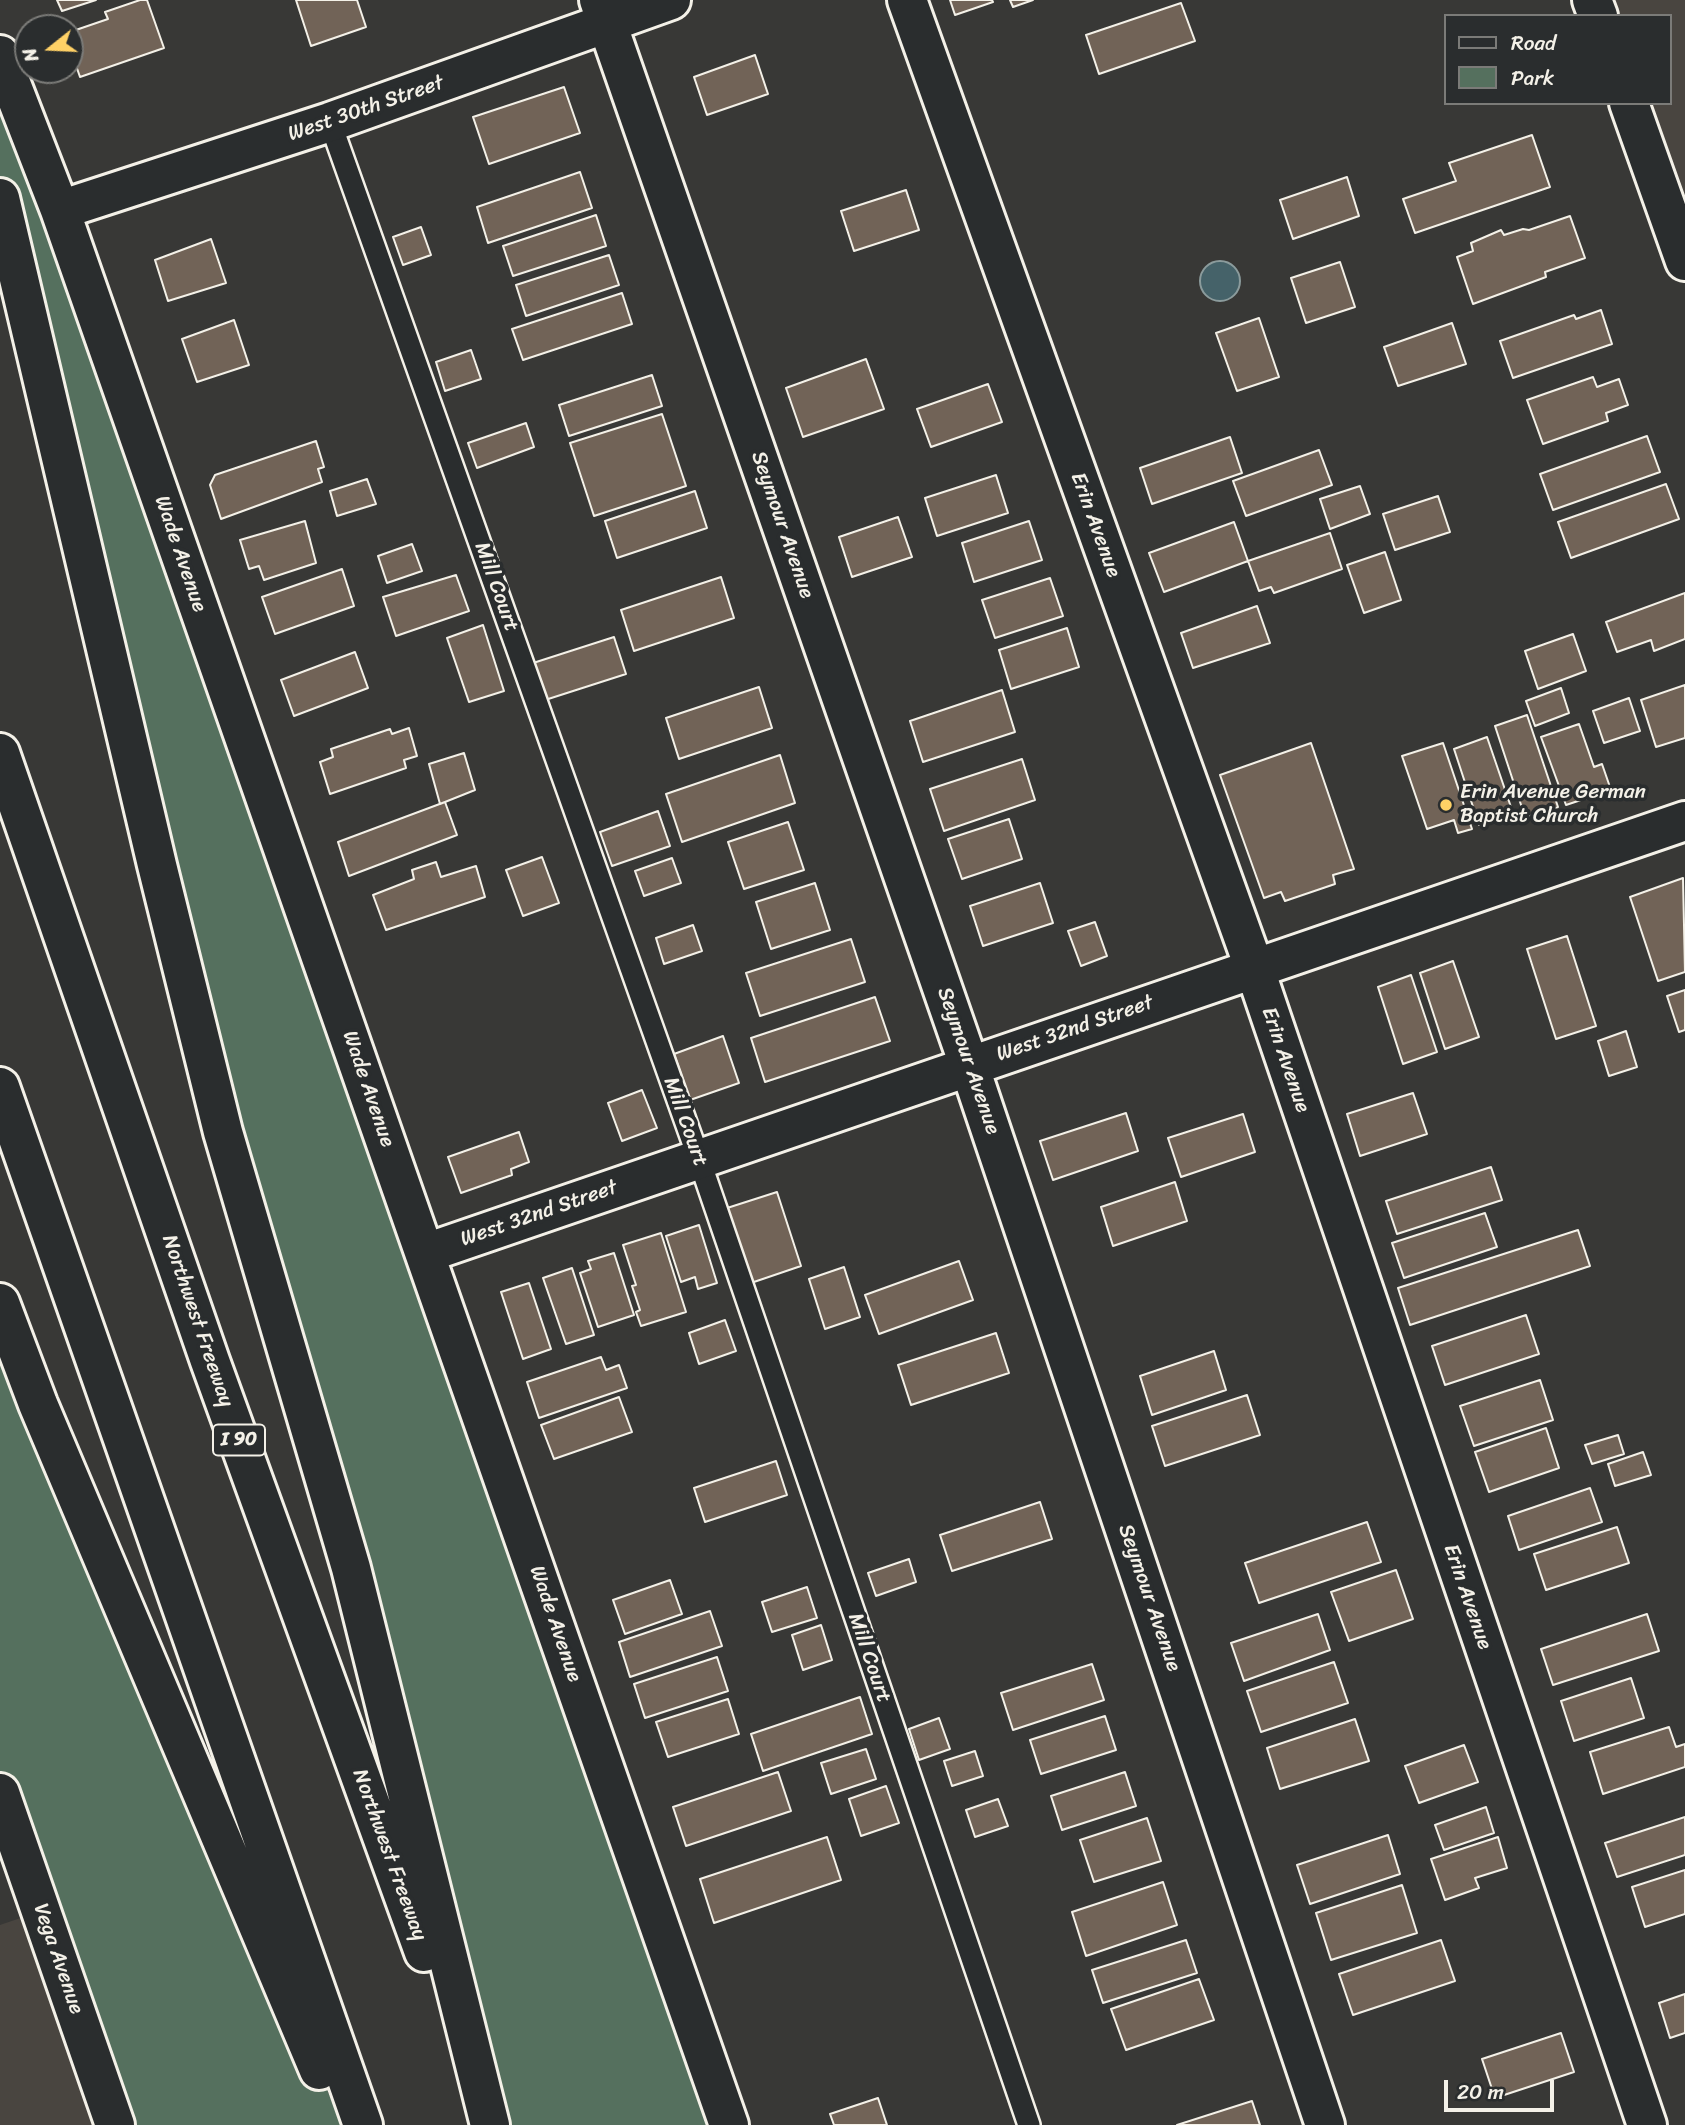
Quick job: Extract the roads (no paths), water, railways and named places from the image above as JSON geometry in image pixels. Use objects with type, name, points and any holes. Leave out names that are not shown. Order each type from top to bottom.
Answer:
[{"type":"main road","name":"West 30th Street","points":[[60,210],[330,122],[603,12],[671,0]]},
{"type":"main road","name":"Erin Avenue","points":[[907,0],[1254,967],[1647,2125]]},
{"type":"main road","name":"Seymour Avenue","points":[[603,12],[969,1065],[1325,2125]]},
{"type":"main road","name":"Wade Avenue","points":[[0,55],[60,210],[729,2125]]},
{"type":"main road","points":[[1630,105],[1685,261]]},
{"type":"main road","points":[[0,198],[153,852],[223,1132],[351,1568],[488,2125]]},
{"type":"main road","name":"Northwest Freeway","points":[[0,753],[210,1361],[488,2125]]},
{"type":"main road","name":"West 32nd Street","points":[[426,1253],[1685,821]]},
{"type":"main road","points":[[0,1087],[363,2125]]},
{"type":"main road","points":[[0,1303],[38,1404],[342,2125]]},
{"type":"main road","name":"Vega Avenue","points":[[0,1793],[115,2125]]},
{"type":"lane","name":"Mill Court","points":[[330,122],[699,1159],[1029,2125]]},
{"type":"water","points":[[1220,261],[1228,262],[1234,267],[1239,273],[1239,289],[1234,295],[1228,300],[1220,301],[1212,300],[1206,295],[1201,289],[1200,281],[1201,273],[1206,267],[1212,262]]},
{"type":"place","name":"Erin Avenue German Baptist Church","points":[[1446,805]]}]
